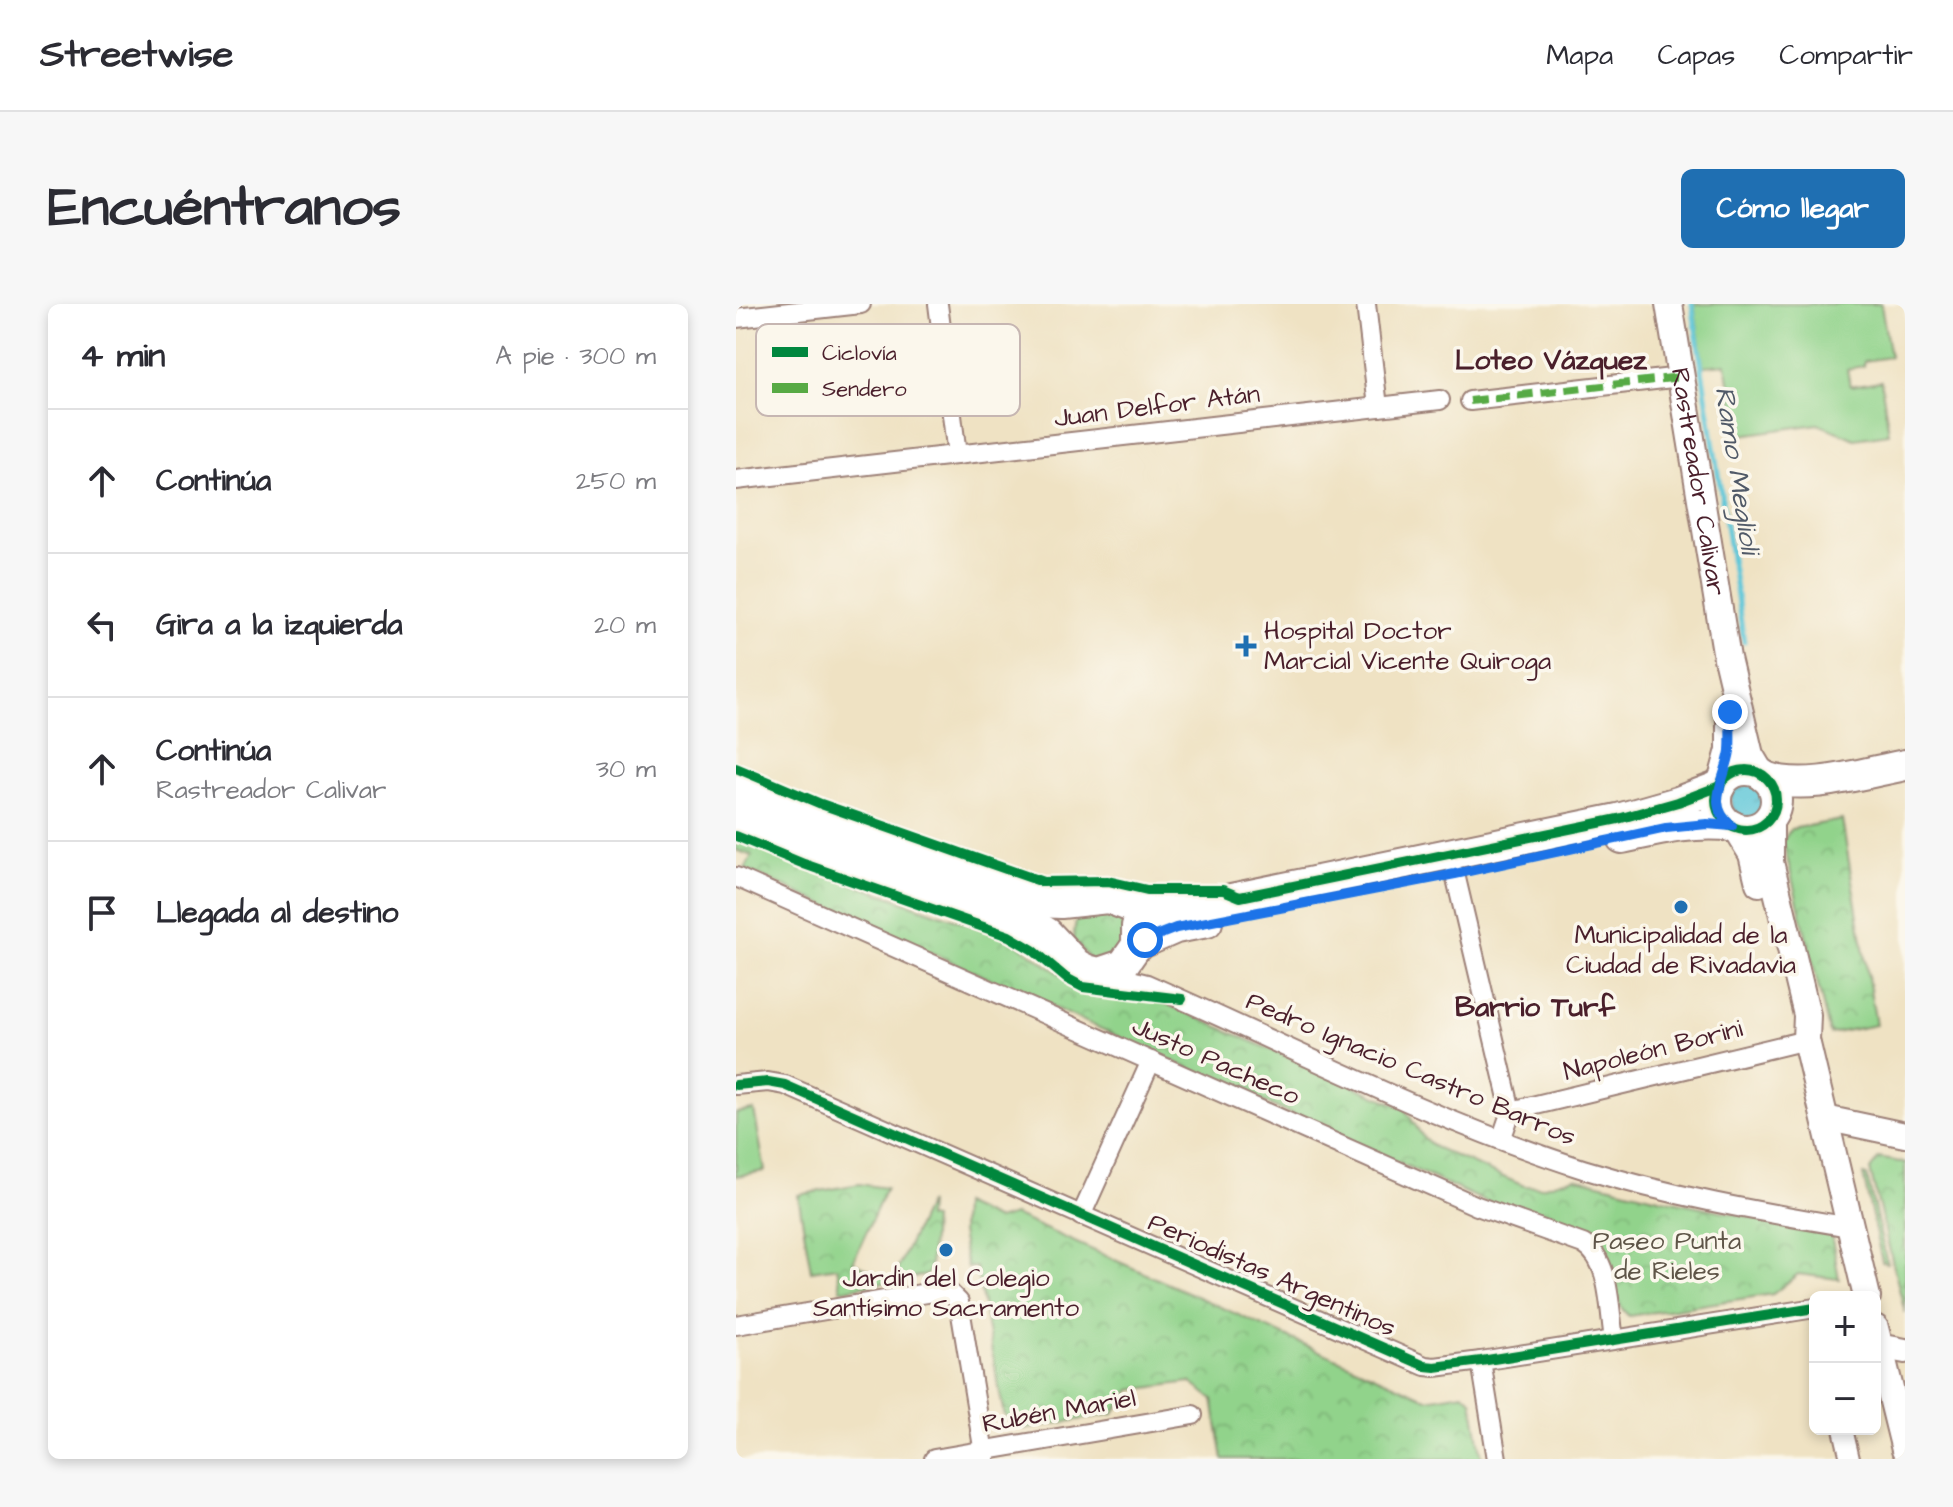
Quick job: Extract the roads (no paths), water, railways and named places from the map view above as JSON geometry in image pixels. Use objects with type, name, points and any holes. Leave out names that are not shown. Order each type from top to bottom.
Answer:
[{"type":"main road","name":"Rastreador Calivar","points":[[1669,304],[1727,658],[1750,755],[1763,776]]},
{"type":"main road","name":"Rastreador Calivar","points":[[1720,785],[1730,736],[1727,658]]},
{"type":"main road","points":[[736,789],[810,820],[1033,900],[1061,903],[1108,898],[1151,911],[1207,904],[1618,819],[1678,802],[1720,785],[1737,772],[1746,771],[1776,781],[1809,782],[1905,765]]},
{"type":"main road","points":[[1763,776],[1775,794],[1776,804],[1771,819],[1770,862],[1807,1015],[1806,1040],[1866,1291]]},
{"type":"main road","points":[[1137,945],[1176,928],[1455,874],[1666,828],[1707,824],[1750,830],[1795,804],[1905,784]]},
{"type":"main road","points":[[1720,785],[1716,803],[1718,812],[1734,827],[1752,854],[1792,1018],[1806,1040]]},
{"type":"main road","points":[[736,815],[834,854],[1018,916],[1047,933],[1077,965],[1099,973],[1123,965],[1137,945],[1135,921],[1120,902]]},
{"type":"main road","points":[[1069,956],[1063,945],[1065,919],[1084,900]]},
{"type":"main road","points":[[1886,1342],[1905,1450]]},
{"type":"street","points":[[736,318],[861,304]]},
{"type":"street","points":[[938,304],[941,324]]},
{"type":"street","points":[[1366,304],[1378,407]]},
{"type":"street","points":[[1470,401],[1681,377]]},
{"type":"street","name":"Juan Delfor Atán","points":[[736,480],[1440,400]]},
{"type":"street","points":[[952,416],[957,455]]},
{"type":"street","points":[[1455,874],[1511,1111],[1501,1140]]},
{"type":"street","name":"Justo Pacheco","points":[[736,877],[1477,1206],[1590,1248],[1603,1266],[1614,1339]]},
{"type":"street","name":"Pedro Ignacio Castro Barros","points":[[1099,973],[1147,984],[1501,1140],[1583,1168],[1696,1200],[1850,1227]]},
{"type":"street","name":"Napoleón Borini","points":[[1511,1111],[1806,1040]]},
{"type":"street","points":[[1081,1216],[1151,1061]]},
{"type":"street","name":"Periodistas Argentinos","points":[[736,1085],[768,1082],[785,1085],[1425,1366],[1481,1361],[1809,1310]]},
{"type":"street","points":[[1825,1118],[1905,1135]]},
{"type":"street","points":[[736,1325],[933,1292],[949,1292],[959,1302],[985,1455]]},
{"type":"street","points":[[1481,1361],[1497,1459]]},
{"type":"street","name":"Rubén Mariel","points":[[934,1459],[985,1455],[1193,1415]]},
{"type":"street","points":[[1844,1435],[1850,1459]]},
{"type":"water","points":[[1749,782],[1761,788],[1767,800],[1761,812],[1749,818],[1737,812],[1731,800],[1737,788]]},
{"type":"waterway","name":"Ramo Meglioli","points":[[1692,304],[1744,642]]},
{"type":"place","name":"Hospital Doctor Marcial Vicente Quiroga","points":[[1246,646]]},
{"type":"place","name":"Municipalidad de la Ciudad de Rivadavia","points":[[1681,907]]},
{"type":"place","name":"Jardin del Colegio Santísimo Sacramento","points":[[946,1250]]},
{"type":"district","name":"Loteo Vázquez","points":[[1551,360]]},
{"type":"district","name":"Barrio Turf","points":[[1535,1007]]},
{"type":"park label","name":"Paseo Punta de Rieles","points":[[1667,1256]]}]
